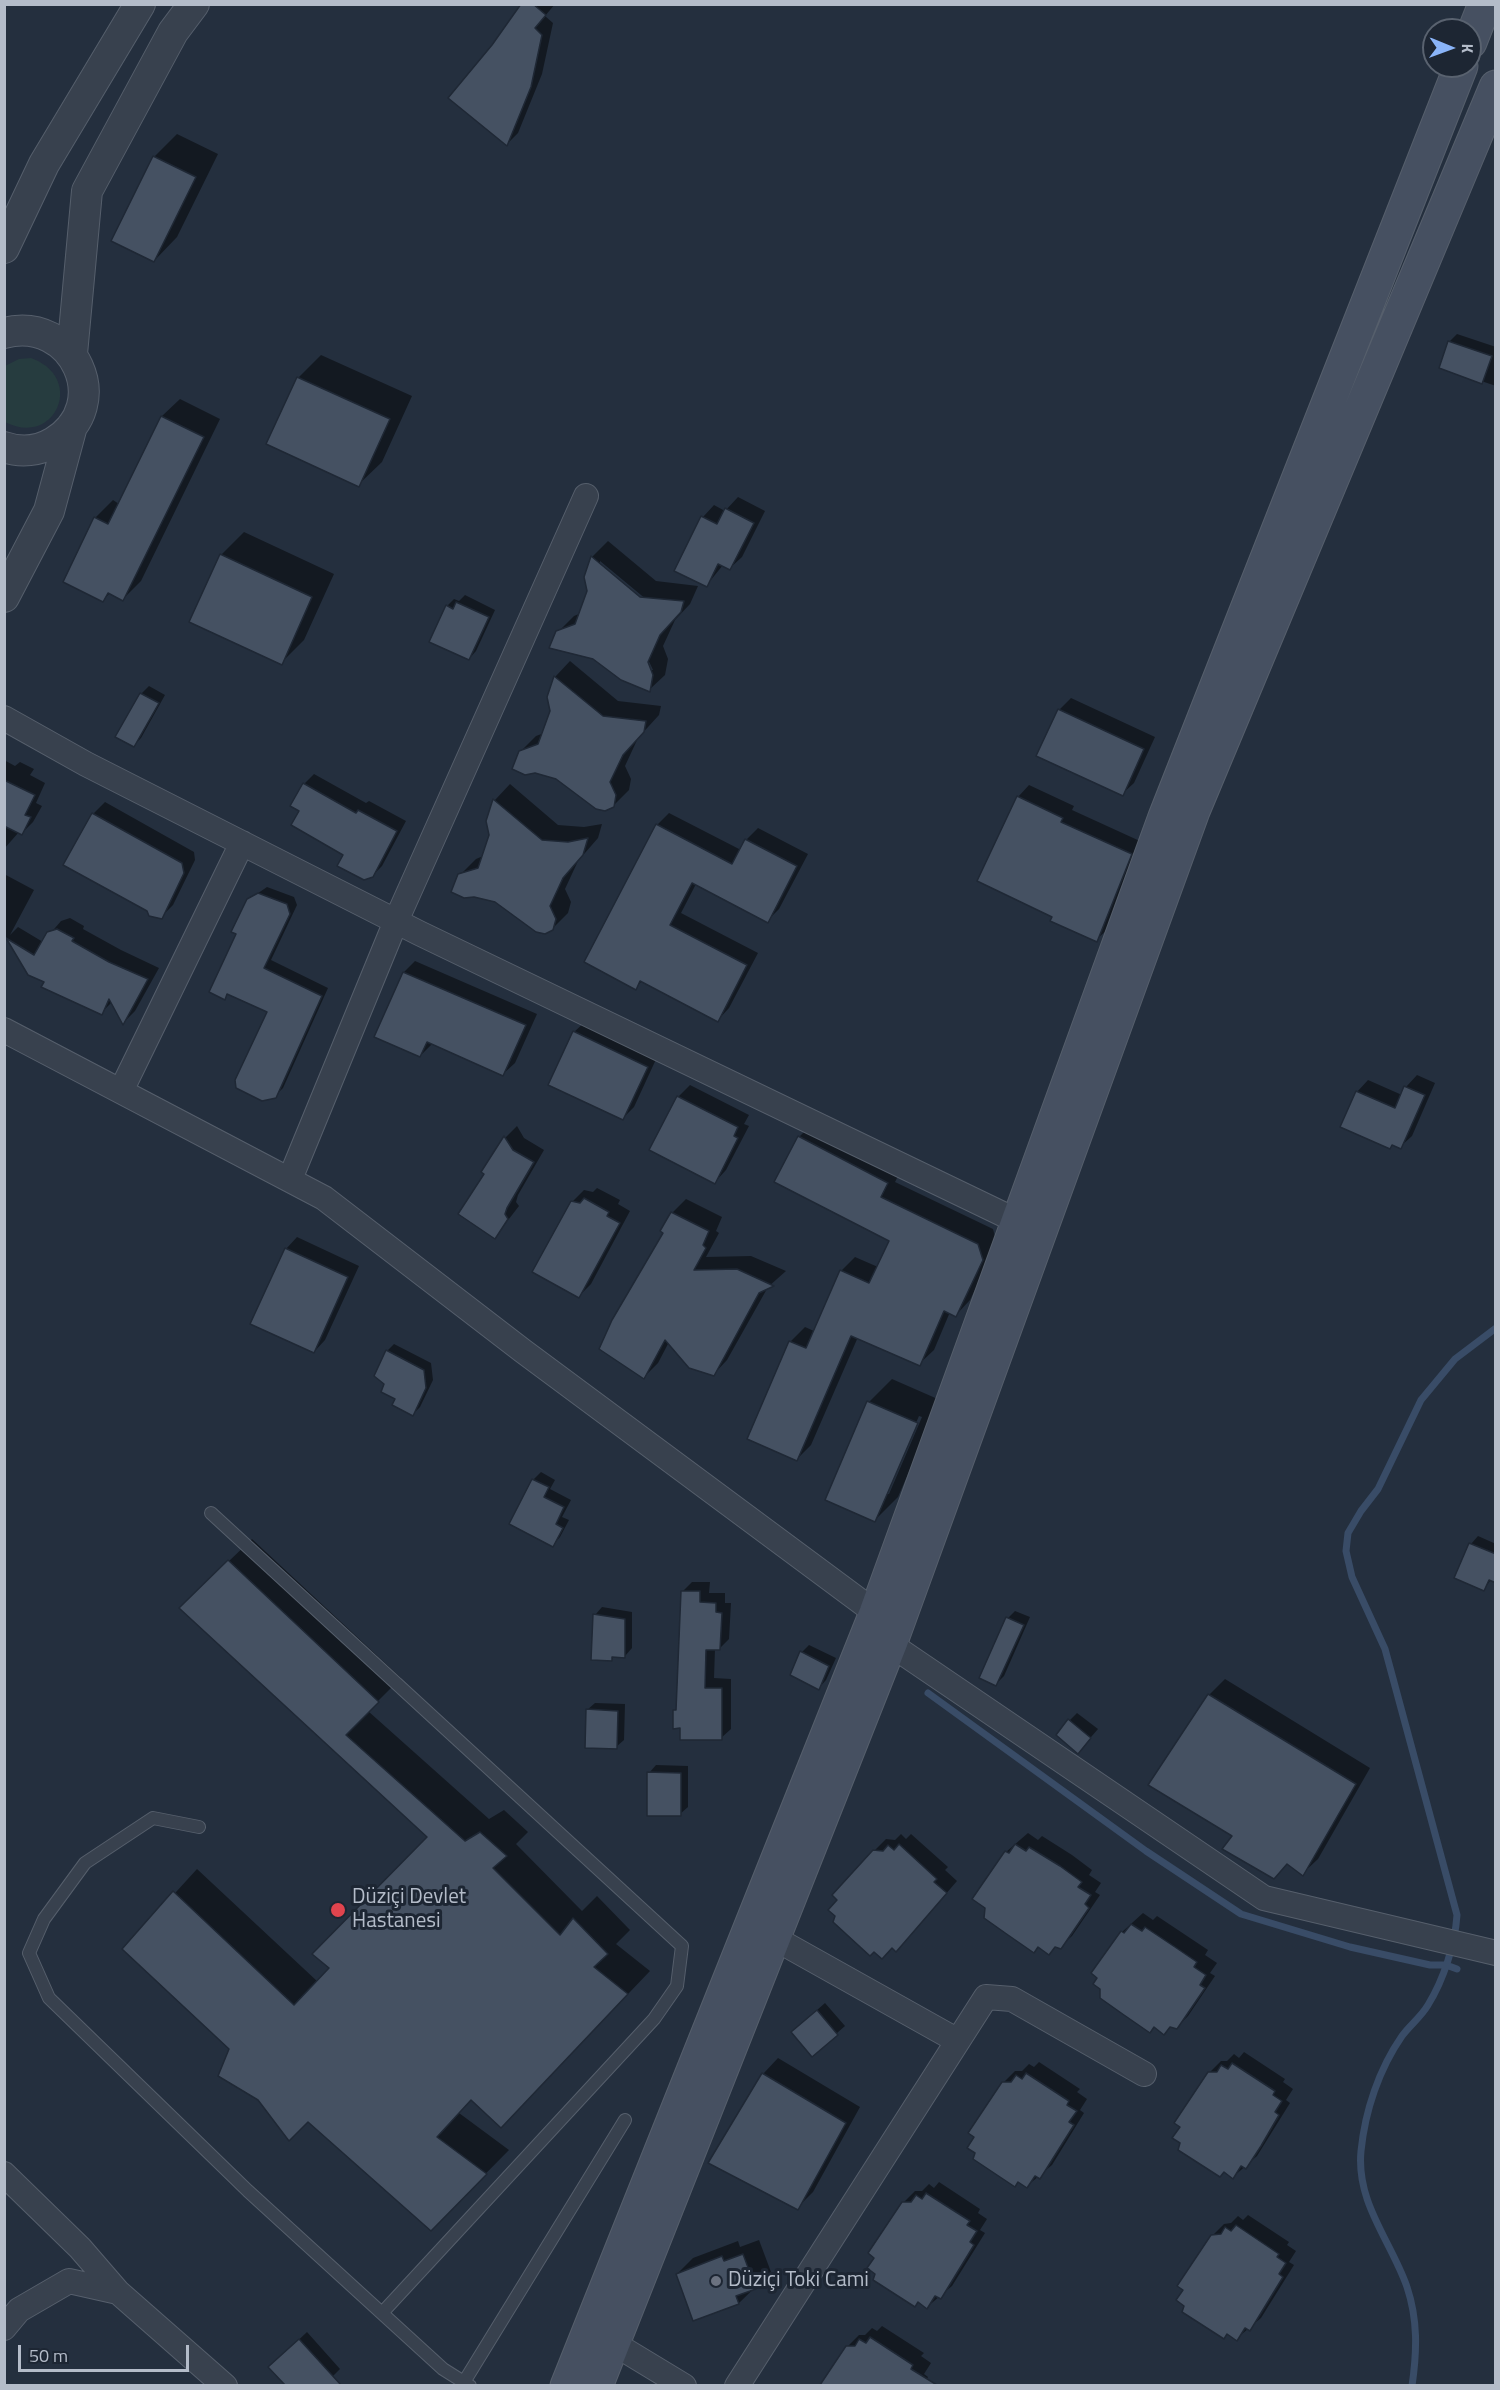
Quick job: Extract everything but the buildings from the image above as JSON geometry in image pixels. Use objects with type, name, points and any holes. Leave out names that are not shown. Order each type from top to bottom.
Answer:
[{"type":"main road","points":[[1479,18],[1485,4]]},
{"type":"main road","points":[[567,2385],[876,1613],[1165,817],[1456,78]]},
{"type":"main road","points":[[596,2385],[890,1644],[1193,811],[1496,87]]},
{"type":"street","points":[[4,248],[44,164],[140,4]]},
{"type":"street","points":[[4,447],[30,450],[47,446],[62,437],[80,412],[83,381],[72,354],[87,191],[173,32],[194,4]]},
{"type":"street","points":[[4,333],[33,330],[49,336],[72,354]]},
{"type":"street","points":[[4,597],[49,511],[72,426]]},
{"type":"street","points":[[290,1179],[396,921],[586,496]]},
{"type":"street","points":[[4,718],[86,764],[396,921],[1017,1221]]},
{"type":"street","points":[[121,1091],[242,843]]},
{"type":"street","points":[[4,1030],[324,1198],[523,1351],[876,1613],[890,1644],[1264,1898],[1496,1953]]},
{"type":"street","points":[[774,1938],[958,2041]]},
{"type":"street","points":[[737,2385],[986,1997],[1012,1999],[1144,2074]]},
{"type":"street","points":[[4,2175],[80,2248],[118,2292],[225,2385]]},
{"type":"street","points":[[4,2328],[19,2310],[69,2281],[118,2292]]},
{"type":"street","points":[[613,2343],[684,2385]]},
{"type":"lane","points":[[211,1513],[682,1946],[677,1986],[654,2019],[382,2313]]},
{"type":"lane","points":[[199,1827],[153,1818],[86,1863],[44,1919],[29,1953],[50,1998],[248,2191],[443,2369],[467,2384],[625,2120]]},
{"type":"green space","points":[[31,358],[48,368],[57,380],[60,394],[57,407],[50,418],[38,426],[23,428],[5,422],[5,366],[19,359]]},
{"type":"waterway","points":[[1412,2386],[1416,2336],[1411,2299],[1369,2205],[1361,2170],[1361,2151],[1366,2121],[1380,2076],[1405,2032],[1434,1995],[1451,1949],[1457,1915],[1385,1649],[1352,1577],[1346,1551],[1348,1533],[1378,1489],[1421,1400],[1455,1359],[1496,1328]]},
{"type":"waterway","points":[[928,1693],[1146,1851],[1241,1914],[1350,1947],[1457,1969]]},
{"type":"place","name":"Düziçi Devlet Hastanesi","points":[[338,1910]]},
{"type":"place","name":"Düziçi Toki Cami","points":[[716,2281]]}]
